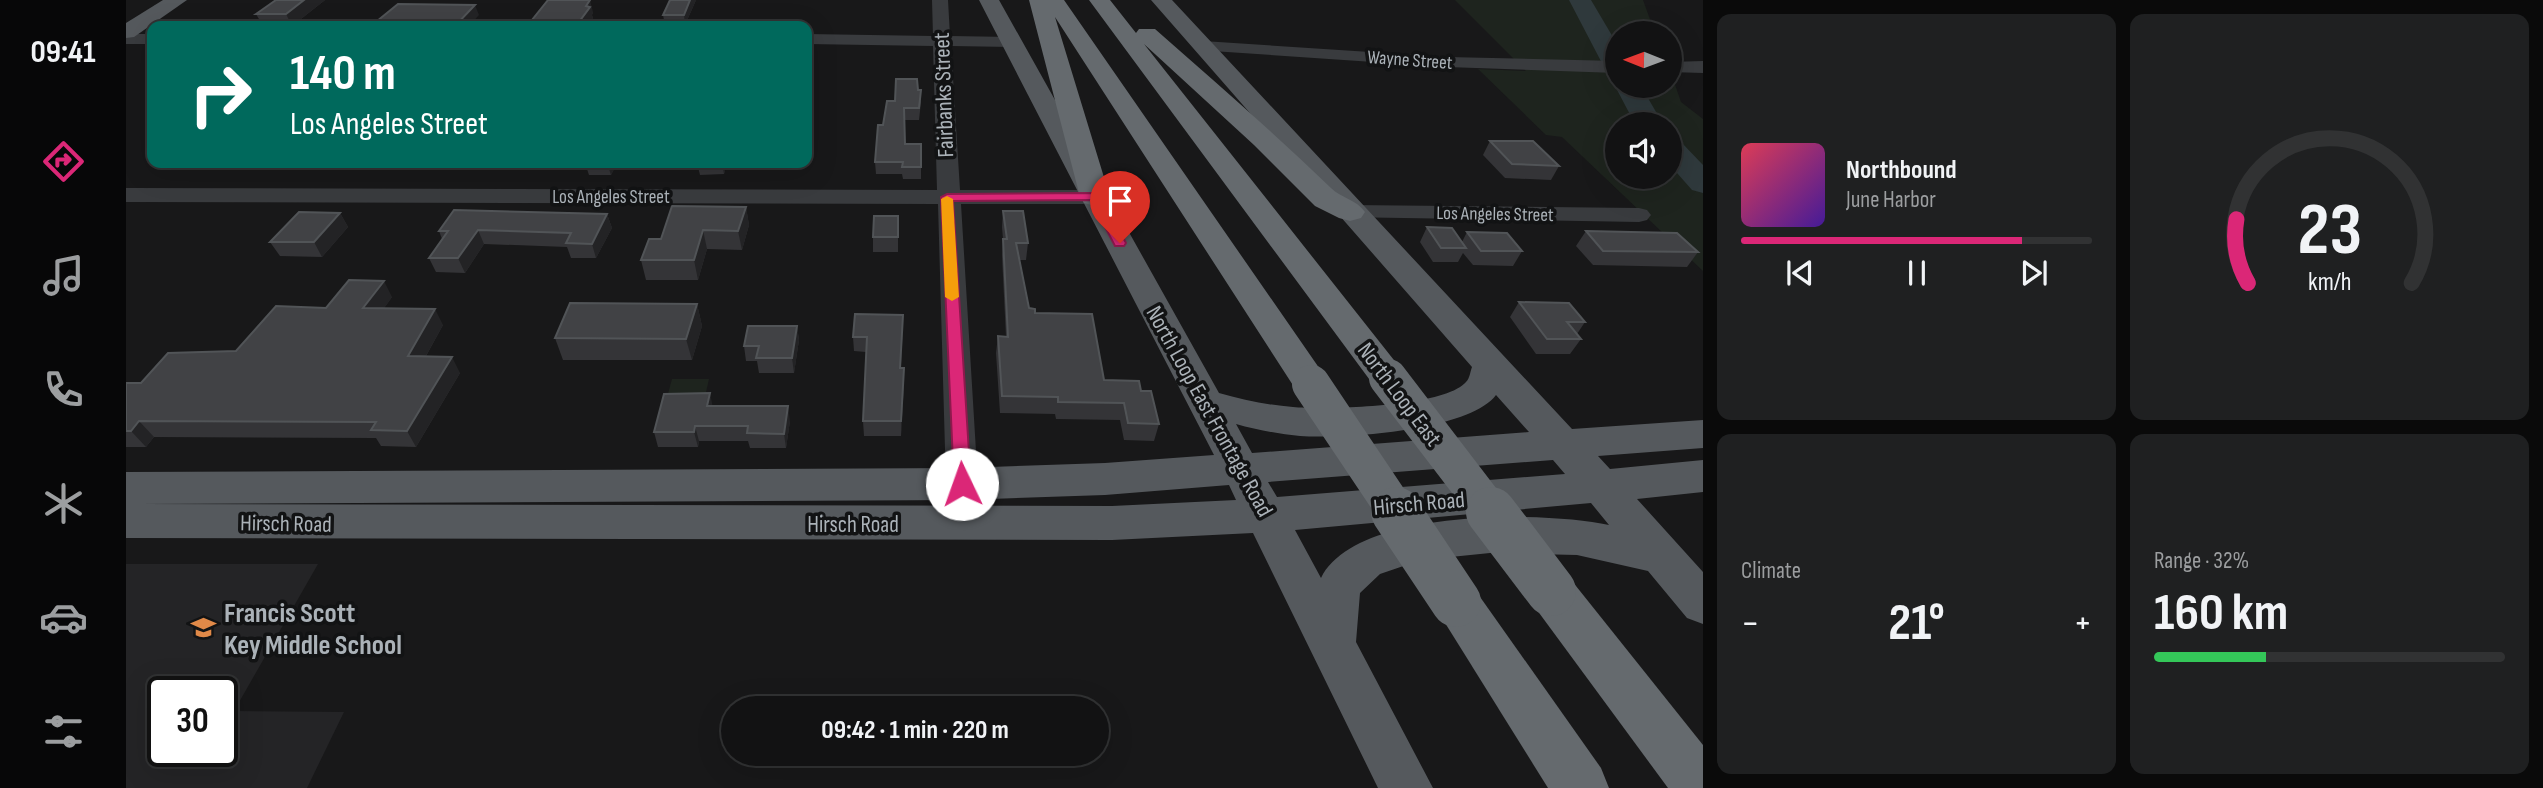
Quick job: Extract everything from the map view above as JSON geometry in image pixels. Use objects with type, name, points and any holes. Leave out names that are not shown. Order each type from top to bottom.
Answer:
[{"type":"highway","points":[[1039,0],[1095,197]]},
{"type":"highway","points":[[1054,0],[1581,788]]},
{"type":"highway","name":"North Loop East","points":[[1099,0],[1702,788]]},
{"type":"highway","points":[[1112,0],[1326,200],[1350,212]]},
{"type":"main road","points":[[126,32],[177,0]]},
{"type":"main road","name":"North Loop East Frontage Road","points":[[989,0],[1203,401],[1268,516],[1406,788]]},
{"type":"main road","points":[[1161,0],[1703,604]]},
{"type":"main road","points":[[1203,401],[1236,412],[1305,422],[1410,415],[1457,407],[1482,390],[1498,373]]},
{"type":"main road","points":[[1498,373],[1559,410],[1596,422],[1703,434]]},
{"type":"main road","name":"Hirsch Road","points":[[126,488],[962,484],[1105,479],[1703,434]]},
{"type":"main road","name":"Hirsch Road","points":[[126,522],[1112,523],[1268,516],[1601,488],[1703,476]]},
{"type":"main road","points":[[702,523],[774,509],[916,508],[928,506],[962,484]]},
{"type":"main road","points":[[323,524],[344,488]]},
{"type":"main road","points":[[1333,645],[1334,598],[1347,574],[1389,551],[1436,539],[1499,535],[1578,537],[1660,556]]},
{"type":"street","name":"Fairbanks Street","points":[[940,0],[962,484]]},
{"type":"street","points":[[126,39],[147,39]]},
{"type":"street","points":[[812,39],[1012,42]]},
{"type":"street","name":"Wayne Street","points":[[1203,46],[1460,62],[1605,67]]},
{"type":"street","points":[[1682,67],[1703,67]]},
{"type":"street","name":"Los Angeles Street","points":[[126,195],[1095,197]]},
{"type":"street","name":"Los Angeles Street","points":[[1350,212],[1639,215]]},
{"type":"shaded area","points":[[1455,0],[1643,0],[1651,21],[1605,21],[1605,98],[1680,98],[1703,119],[1703,271],[1617,189],[1682,189],[1682,112],[1605,112],[1605,178],[1562,137],[1546,135],[1478,69],[1526,71]]},
{"type":"shaded area","points":[[672,379],[709,379],[704,401],[666,401]]},
{"type":"shaded area","name":"Francis Scott Key Middle School","points":[[126,564],[318,564],[238,704],[238,676],[147,676],[147,767],[238,767],[238,711],[344,712],[307,788],[126,788]]},
{"type":"building","points":[[276,0],[304,0],[286,14],[256,14]]},
{"type":"building","points":[[548,0],[590,0],[586,6],[590,7],[580,21],[532,20]]},
{"type":"building","points":[[670,0],[690,0],[684,15],[663,15]]},
{"type":"building","points":[[398,4],[475,5],[460,21],[377,21]]},
{"type":"building","points":[[896,79],[917,79],[918,90],[921,90],[919,108],[904,108],[905,144],[921,144],[921,167],[902,167],[903,162],[875,162],[878,125],[883,125],[887,101],[895,101]]},
{"type":"building","points":[[1490,141],[1533,141],[1559,166],[1512,164]]},
{"type":"building","points":[[672,206],[746,207],[738,231],[703,230],[694,260],[641,260],[649,239],[661,239]]},
{"type":"building","points":[[454,210],[607,214],[592,244],[566,243],[571,233],[478,230],[458,258],[429,258],[448,231],[439,231]]},
{"type":"building","points":[[1003,211],[1023,211],[1028,243],[1016,243],[1029,308],[1035,309],[1035,313],[1092,314],[1104,380],[1139,381],[1141,391],[1151,391],[1159,424],[1128,423],[1124,403],[1058,402],[1058,397],[1002,396],[998,336],[1008,337],[1003,239],[1007,239]]},
{"type":"building","points":[[299,212],[340,213],[314,242],[270,242]]},
{"type":"building","points":[[874,216],[898,216],[898,237],[873,237]]},
{"type":"building","points":[[1427,227],[1452,228],[1466,248],[1441,248]]},
{"type":"building","points":[[1586,231],[1677,233],[1698,252],[1603,251]]},
{"type":"building","points":[[1467,232],[1507,233],[1522,251],[1481,251]]},
{"type":"building","points":[[349,280],[384,281],[363,308],[435,309],[408,356],[452,357],[407,431],[371,430],[376,422],[139,421],[131,431],[126,431],[126,383],[141,383],[168,353],[236,351],[276,306],[326,308]]},
{"type":"building","points":[[1519,302],[1569,303],[1585,322],[1567,322],[1581,339],[1547,339]]},
{"type":"building","points":[[570,303],[697,304],[686,339],[555,338]]},
{"type":"building","points":[[855,314],[903,315],[901,421],[863,421],[867,337],[853,337]]},
{"type":"building","points":[[748,326],[797,326],[792,358],[756,358],[759,346],[744,346]]},
{"type":"building","points":[[710,393],[707,406],[788,406],[784,434],[747,433],[748,426],[695,426],[694,432],[654,432],[664,394]]},
{"type":"waterway","points":[[1580,0],[1605,45]]},
{"type":"waterway","points":[[1635,98],[1642,112]]},
{"type":"waterway","points":[[1682,161],[1703,183]]},
{"type":"slow traffic","points":[[947,199],[952,297]]},
{"type":"place","name":"Francis Scott Key Middle School","points":[[204,628]]},
{"type":"route","points":[[962,484],[947,197],[1095,197],[1120,243]]}]
